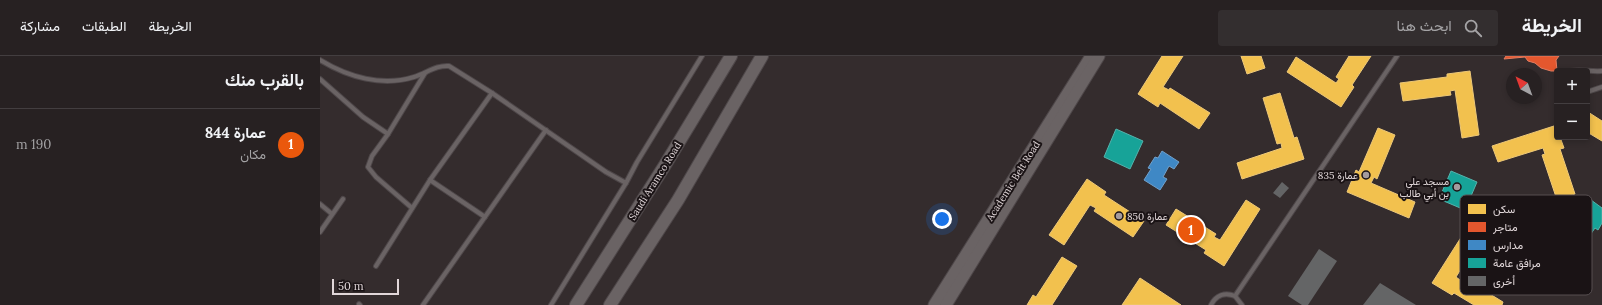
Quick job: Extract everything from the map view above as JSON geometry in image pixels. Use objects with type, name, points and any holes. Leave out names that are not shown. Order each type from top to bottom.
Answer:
[{"type":"main road","name":"Saudi Aramco Road","points":[[576,305],[732,56]]},
{"type":"main road","points":[[610,305],[678,200],[762,56]]},
{"type":"street","name":"Academic Belt Road","points":[[934,305],[1091,56]]},
{"type":"street","name":"Academic Belt Road","points":[[946,305],[1099,56]]},
{"type":"lane","points":[[551,305],[702,56]]},
{"type":"lane","points":[[1235,296],[1397,56]]},
{"type":"lane","points":[[320,60],[346,73],[377,81],[394,82],[425,73],[442,66],[449,66],[492,93],[606,172],[626,183]]},
{"type":"lane","points":[[1590,72],[1602,71]]},
{"type":"lane","points":[[412,208],[376,178],[368,167],[372,156],[388,134],[425,73]]},
{"type":"lane","points":[[320,79],[363,117],[388,134]]},
{"type":"lane","points":[[1590,91],[1602,87]]},
{"type":"lane","points":[[376,266],[430,180],[492,93]]},
{"type":"lane","points":[[423,305],[546,130]]},
{"type":"lane","points":[[430,180],[485,216]]},
{"type":"lane","points":[[320,232],[343,199]]},
{"type":"lane","points":[[320,204],[332,214]]},
{"type":"lane","points":[[1211,305],[1215,298],[1220,295],[1230,294],[1235,296],[1242,305]]},
{"type":"building: سكن","points":[[1162,56],[1183,56],[1163,87],[1169,90],[1170,88],[1210,113],[1199,129],[1160,103],[1158,107],[1138,94]]},
{"type":"building: سكن","points":[[1241,56],[1261,56],[1265,68],[1247,74]]},
{"type":"building: سكن","points":[[1349,56],[1371,56],[1352,85],[1354,87],[1341,107],[1287,72],[1296,57],[1336,83],[1339,79],[1336,77]]},
{"type":"building: سكن","points":[[1470,71],[1479,135],[1462,138],[1455,90],[1450,91],[1451,95],[1403,101],[1400,83],[1447,77],[1447,74]]},
{"type":"building: سكن","points":[[1280,93],[1294,138],[1297,137],[1304,159],[1242,179],[1237,163],[1282,148],[1281,143],[1277,144],[1263,98]]},
{"type":"building: سكن","points":[[1590,113],[1602,121],[1602,141],[1590,134]]},
{"type":"building: سكن","points":[[1554,126],[1554,140],[1561,140],[1564,148],[1560,149],[1575,194],[1555,195],[1542,155],[1545,154],[1543,148],[1498,162],[1492,146]]},
{"type":"building: سكن","name":"عمارة 835","points":[[1378,128],[1395,135],[1377,179],[1374,177],[1371,183],[1415,202],[1409,218],[1347,192],[1356,170],[1359,172]]},
{"type":"building: سكن","name":"عمارة 850","points":[[1087,179],[1106,192],[1104,195],[1144,221],[1133,237],[1094,211],[1096,208],[1090,205],[1064,245],[1049,235]]},
{"type":"building: سكن","points":[[1246,200],[1260,209],[1224,266],[1204,253],[1206,250],[1166,225],[1176,209],[1216,234],[1214,237],[1220,240]]},
{"type":"building: سكن","points":[[1460,239],[1460,271],[1456,277],[1460,280],[1460,295],[1492,295],[1503,302],[1502,305],[1474,305],[1454,293],[1452,295],[1432,283]]},
{"type":"building: سكن","points":[[1062,257],[1077,266],[1052,305],[1027,305],[1033,295],[1036,297]]},
{"type":"building: سكن","points":[[1140,278],[1181,305],[1122,305]]},
{"type":"building: متاجر","points":[[1506,56],[1559,56],[1556,60],[1557,68],[1554,68],[1554,71],[1541,68],[1535,63],[1528,61],[1525,57],[1504,59]]},
{"type":"building: مدارس","points":[[1162,151],[1179,162],[1174,169],[1169,166],[1163,177],[1167,179],[1160,190],[1144,180],[1151,169],[1148,168],[1155,157],[1158,158]]},
{"type":"building: مرافق عامة","points":[[1116,129],[1143,141],[1130,169],[1104,157]]},
{"type":"building: مرافق عامة","points":[[1451,171],[1477,182],[1471,195],[1460,195],[1460,208],[1439,199]]},
{"type":"building: مرافق عامة","points":[[1592,201],[1602,208],[1602,223],[1598,230],[1595,228],[1592,232]]},
{"type":"building: أخرى","points":[[1282,182],[1289,188],[1280,198],[1273,193]]},
{"type":"building: أخرى","points":[[1319,249],[1337,261],[1308,305],[1302,305],[1288,296]]},
{"type":"building: أخرى","points":[[1380,283],[1416,305],[1363,305]]},
{"type":"place","name":"عمارة 835","points":[[1366,175]]},
{"type":"place","name":"مسجد علي بن أبي طالب","points":[[1457,187]]},
{"type":"place","name":"عمارة 850","points":[[1119,216]]},
{"type":"place","name":"عمارة 844","points":[[1191,230]]}]
